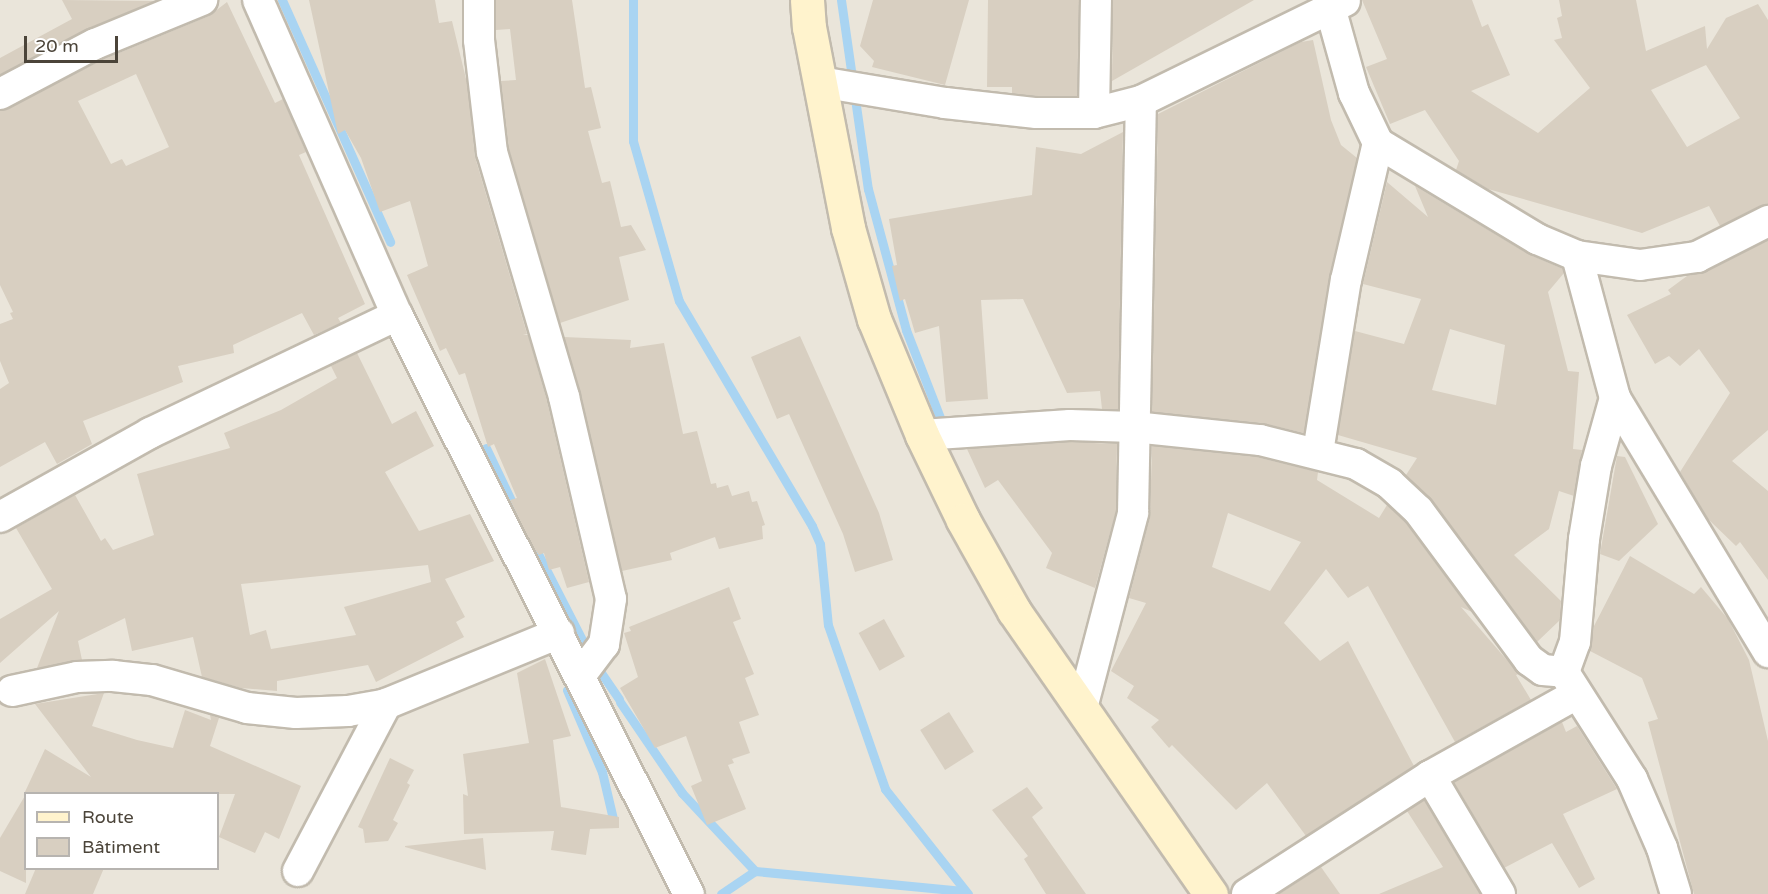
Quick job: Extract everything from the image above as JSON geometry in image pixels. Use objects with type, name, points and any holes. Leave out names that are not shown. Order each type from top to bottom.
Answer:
[{"type":"main road","points":[[807,0],[820,82],[851,239],[874,319],[922,435],[963,520],[1014,611],[1211,894]]},
{"type":"street","points":[[0,94],[95,44],[202,0]]},
{"type":"street","points":[[258,0],[397,315],[581,675],[689,894]]},
{"type":"street","points":[[479,0],[478,40],[492,153],[561,388],[612,599],[604,644],[581,675]]},
{"type":"street","points":[[1094,113],[1096,0]]},
{"type":"street","points":[[820,82],[945,103],[1036,113],[1094,113],[1141,101],[1335,3],[1354,93],[1378,142],[1537,239],[1577,256],[1640,265],[1697,257],[1768,221]]},
{"type":"street","points":[[1082,708],[1133,513],[1141,101]]},
{"type":"street","points":[[1318,452],[1344,291],[1378,142]]},
{"type":"street","points":[[1577,256],[1615,398],[1768,652]]},
{"type":"street","points":[[0,517],[150,433],[397,315]]},
{"type":"street","points":[[1571,683],[1584,539],[1596,466],[1615,398]]},
{"type":"street","points":[[922,435],[1070,425],[1134,427],[1260,440],[1318,452],[1356,464],[1390,484],[1418,510],[1529,660],[1543,670],[1571,683],[1632,779],[1662,848],[1676,894]]},
{"type":"street","points":[[12,691],[77,677],[113,675],[152,680],[247,708],[296,713],[386,704],[559,633]]},
{"type":"street","points":[[1247,894],[1571,683]]},
{"type":"street","points":[[298,871],[386,704]]},
{"type":"street","points":[[1430,776],[1500,894]]},
{"type":"shaded area","points":[[0,0],[1768,0],[1768,894],[0,894]]},
{"type":"building","points":[[62,0],[155,1],[87,29],[0,75],[0,58],[72,19]]},
{"type":"building","points":[[309,0],[435,0],[439,23],[452,21],[467,83],[475,157],[527,334],[523,335],[528,335],[547,401],[589,582],[567,588],[560,567],[549,570],[544,553],[539,555],[533,547],[510,500],[517,498],[494,444],[488,447],[465,373],[459,375],[446,348],[440,351],[407,275],[428,266],[410,201],[380,212],[361,158],[345,130],[338,134]]},
{"type":"building","points":[[496,0],[572,0],[585,88],[591,87],[601,128],[588,131],[602,183],[610,181],[621,227],[631,225],[646,250],[619,257],[629,300],[560,323],[509,149],[501,81],[516,80],[510,29],[496,30]]},
{"type":"building","points":[[873,0],[969,0],[945,85],[872,67],[874,61],[860,46]]},
{"type":"building","points":[[988,0],[1079,0],[1077,96],[1037,96],[1012,93],[1012,87],[987,87]]},
{"type":"building","points":[[1113,0],[1254,0],[1112,81]]},
{"type":"building","points":[[1362,0],[1472,0],[1482,27],[1488,24],[1510,75],[1471,91],[1538,133],[1590,88],[1554,40],[1562,38],[1557,18],[1562,16],[1559,0],[1636,0],[1646,51],[1705,26],[1707,49],[1726,18],[1758,4],[1768,20],[1768,204],[1720,226],[1709,206],[1642,233],[1488,189],[1456,170],[1459,161],[1425,110],[1390,124],[1366,67],[1387,59]],"holes":[[[1706,65],[1740,118],[1687,147],[1651,90]]]},
{"type":"building","points":[[227,2],[275,103],[283,99],[306,152],[299,155],[365,304],[338,318],[341,323],[314,335],[302,313],[233,345],[234,353],[178,366],[183,382],[83,421],[92,444],[57,464],[45,442],[0,467],[0,389],[9,383],[0,361],[0,324],[13,319],[10,313],[13,312],[0,285],[0,111],[102,60],[209,16]],"holes":[[[136,74],[169,147],[126,166],[122,159],[111,164],[78,101]]]},
{"type":"building","points":[[1313,40],[1331,120],[1341,145],[1357,158],[1329,277],[1304,433],[1262,423],[1152,412],[1158,114],[1301,42]]},
{"type":"building","points":[[1123,132],[1118,409],[1102,409],[1100,391],[1067,393],[1023,299],[981,300],[988,399],[946,402],[939,326],[915,333],[905,299],[900,301],[892,266],[897,265],[889,219],[1032,195],[1036,147],[1081,154]]},
{"type":"building","points":[[1387,182],[1428,217],[1415,186],[1528,254],[1563,269],[1564,273],[1548,292],[1568,371],[1579,372],[1573,449],[1582,450],[1574,496],[1559,491],[1549,529],[1514,555],[1561,601],[1560,620],[1537,642],[1432,500],[1406,475],[1417,458],[1338,435],[1355,331],[1404,344],[1421,299],[1363,284]],"holes":[[[1450,329],[1505,345],[1496,405],[1432,390]]]},
{"type":"building","points":[[1768,240],[1768,430],[1732,461],[1768,491],[1768,580],[1740,542],[1736,546],[1707,518],[1680,472],[1730,393],[1699,349],[1680,366],[1669,356],[1655,364],[1627,315],[1671,294],[1668,290],[1687,276],[1705,272]]},
{"type":"building","points":[[800,336],[879,513],[893,560],[855,572],[843,534],[789,414],[777,419],[751,357]]},
{"type":"building","points":[[564,337],[631,340],[630,348],[664,343],[683,434],[697,431],[711,484],[716,483],[717,488],[728,485],[732,496],[749,491],[752,502],[757,501],[765,525],[762,526],[763,539],[719,549],[715,537],[670,553],[672,560],[622,571]]},
{"type":"building","points":[[357,353],[392,424],[416,411],[434,446],[385,472],[419,531],[470,514],[494,561],[445,579],[465,617],[456,622],[464,637],[376,682],[368,665],[277,681],[277,691],[241,688],[202,677],[193,637],[132,651],[125,618],[78,641],[82,660],[37,668],[59,611],[0,663],[0,619],[52,589],[16,528],[75,495],[101,541],[105,538],[113,550],[154,535],[137,474],[230,448],[224,433],[281,410],[337,378],[331,366]],"holes":[[[428,565],[431,582],[344,607],[356,635],[271,649],[266,630],[250,635],[241,584]]]},
{"type":"building","points":[[1070,442],[1117,444],[1116,511],[1095,588],[1046,568],[1052,553],[998,480],[985,488],[967,449]]},
{"type":"building","points":[[1152,446],[1257,457],[1318,472],[1317,480],[1379,518],[1387,505],[1405,522],[1472,612],[1461,607],[1519,674],[1516,675],[1531,700],[1455,742],[1368,586],[1348,598],[1326,569],[1284,623],[1320,661],[1348,641],[1414,766],[1306,836],[1267,783],[1236,810],[1172,745],[1169,748],[1151,727],[1159,720],[1127,698],[1134,686],[1111,671],[1146,603],[1129,598],[1150,517]],"holes":[[[1228,513],[1301,542],[1270,591],[1212,567]]]},
{"type":"building","points":[[1617,456],[1625,457],[1658,524],[1619,561],[1600,554]]},
{"type":"building","points":[[1630,556],[1694,594],[1701,587],[1728,619],[1749,660],[1768,741],[1768,894],[1694,894],[1648,722],[1658,719],[1642,678],[1590,651],[1594,626]]},
{"type":"building","points":[[729,587],[741,619],[733,622],[754,674],[745,678],[759,715],[739,722],[750,753],[732,759],[734,763],[728,765],[746,809],[707,825],[691,786],[702,781],[686,736],[655,748],[620,688],[638,677],[624,633],[631,631],[629,627]]},
{"type":"building","points":[[884,619],[905,657],[879,671],[859,633]]},
{"type":"building","points":[[545,659],[571,736],[553,740],[561,807],[619,817],[619,828],[590,829],[586,855],[551,850],[554,831],[464,834],[463,794],[468,796],[463,754],[529,743],[517,673]]},
{"type":"building","points":[[104,693],[92,726],[173,748],[185,710],[211,720],[210,715],[219,718],[210,746],[301,786],[279,839],[265,832],[255,853],[219,837],[235,794],[219,794],[219,792],[25,792],[45,749],[91,777],[35,704]]},
{"type":"building","points":[[949,712],[974,752],[945,770],[920,730]]},
{"type":"building","points":[[1562,722],[1566,732],[1577,726],[1617,789],[1563,814],[1595,879],[1579,888],[1552,843],[1504,868],[1454,782]]},
{"type":"building","points":[[390,758],[414,770],[407,783],[410,785],[393,820],[398,823],[388,841],[365,843],[363,829],[358,827]]},
{"type":"building","points":[[1027,787],[1043,808],[1032,817],[1086,894],[1046,894],[1024,859],[1028,856],[992,810]]},
{"type":"building","points":[[24,797],[26,883],[0,871],[0,838]]},
{"type":"building","points":[[1424,800],[1480,894],[1379,894],[1443,867],[1407,811]]},
{"type":"building","points":[[483,838],[486,870],[405,847],[405,846]]},
{"type":"building","points":[[1321,867],[1340,894],[1279,894]]},
{"type":"building","points":[[35,870],[103,870],[93,894],[25,894]]},
{"type":"waterway","points":[[282,0],[390,242]]},
{"type":"waterway","points":[[633,0],[633,141],[679,301],[812,526],[820,544],[828,625],[885,789],[968,894]]},
{"type":"waterway","points":[[841,0],[868,189],[906,330],[942,423]]},
{"type":"waterway","points":[[486,448],[516,511]]},
{"type":"waterway","points":[[532,542],[593,661],[619,699]]},
{"type":"waterway","points":[[567,690],[602,772],[614,823]]},
{"type":"waterway","points":[[620,702],[682,793],[755,871]]},
{"type":"waterway","points":[[721,894],[755,871],[963,891]]}]
